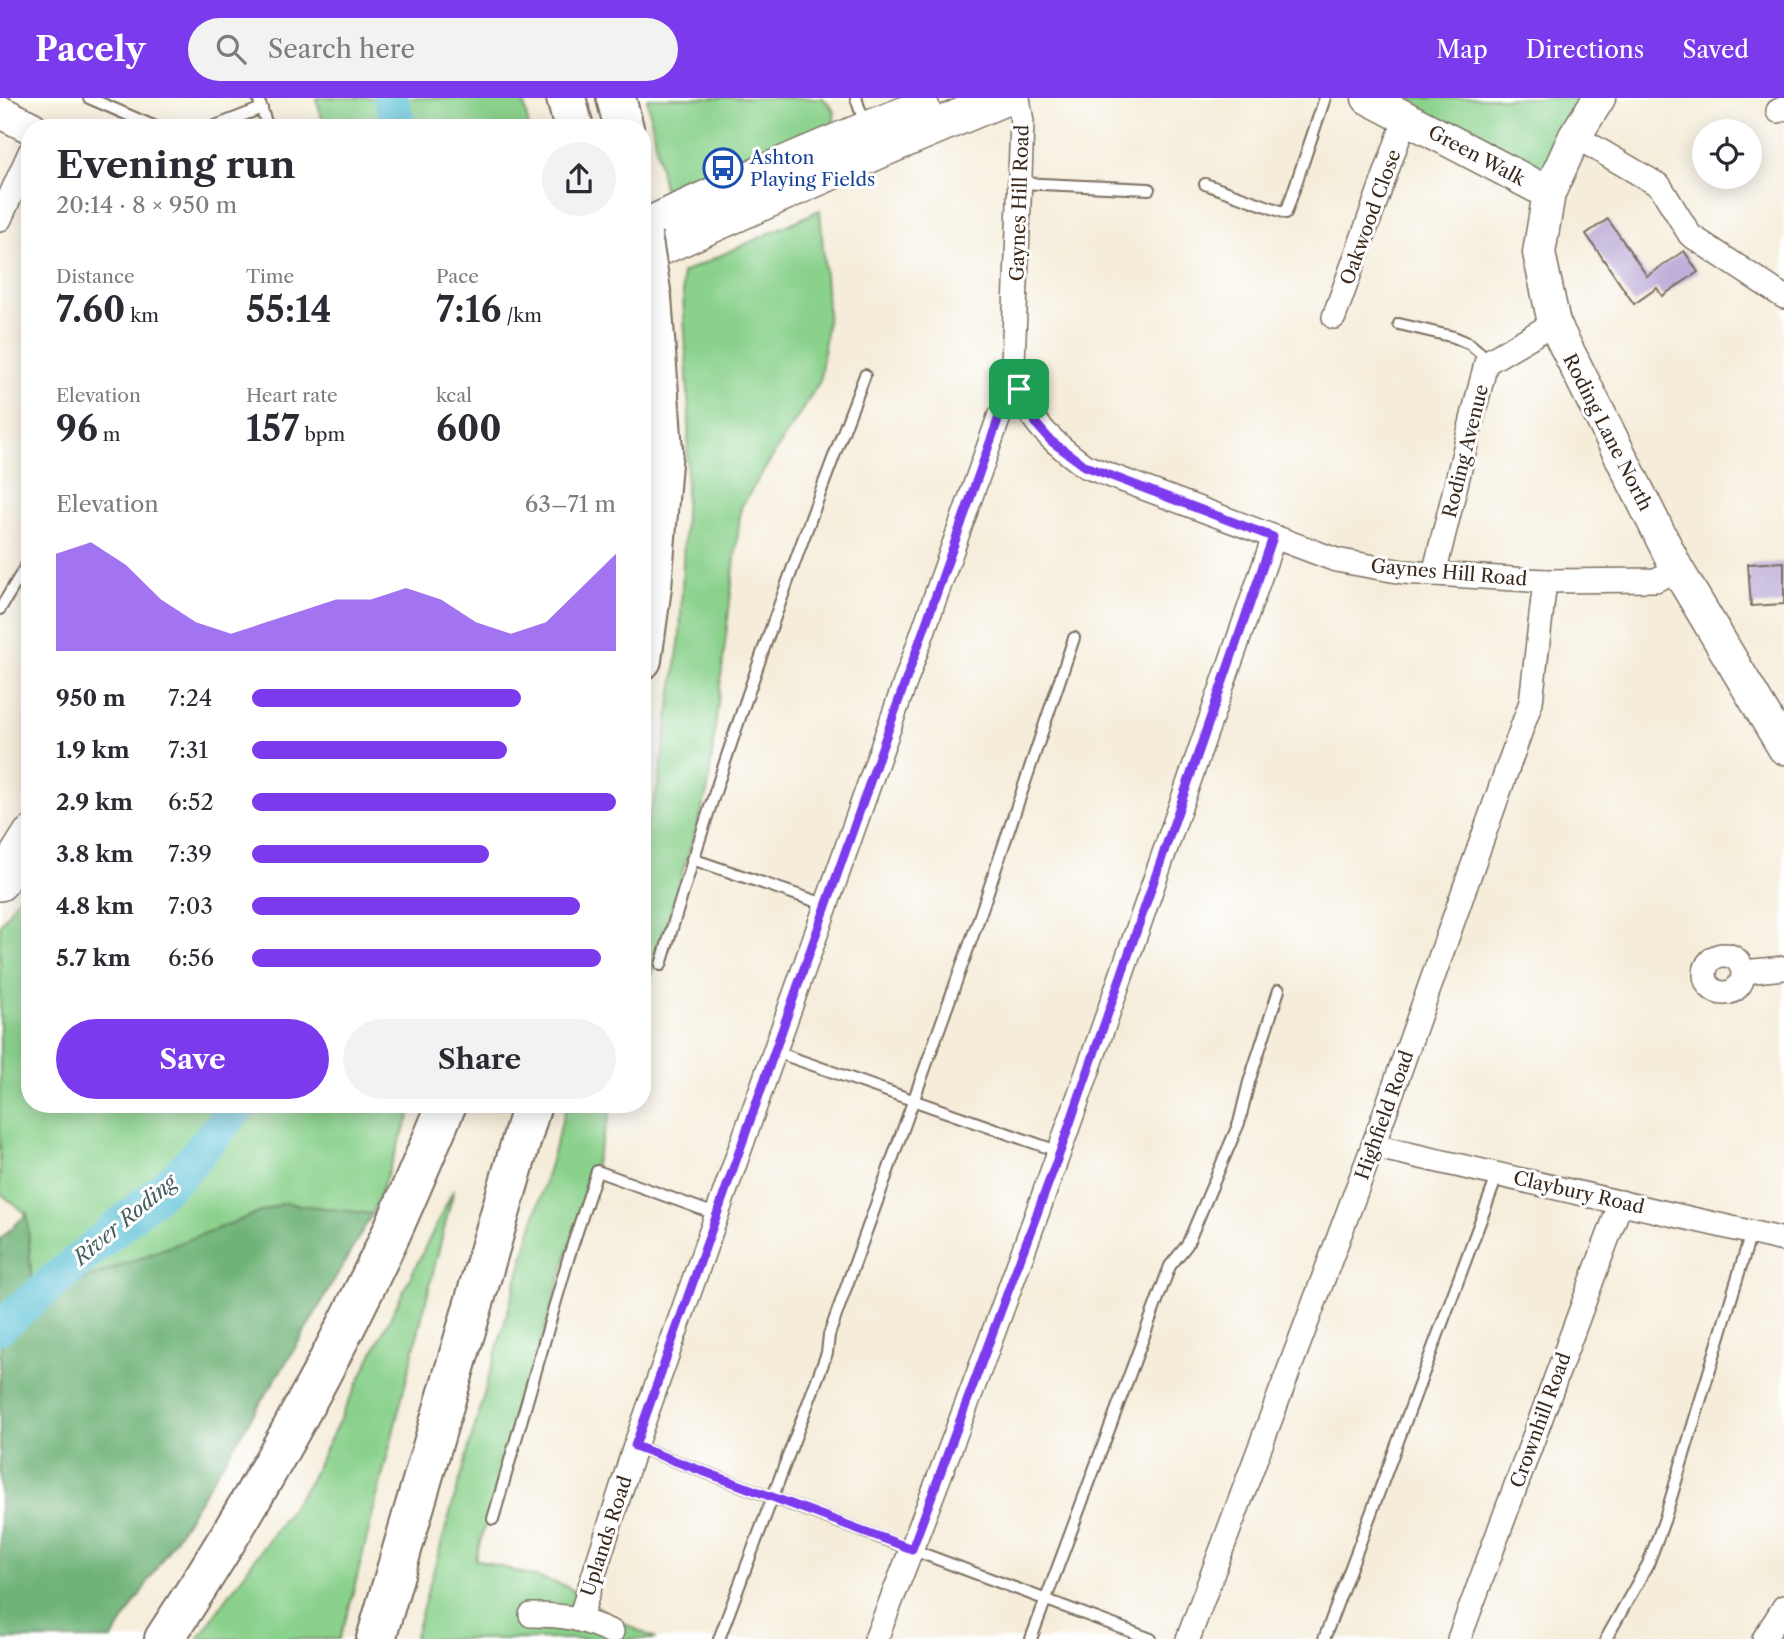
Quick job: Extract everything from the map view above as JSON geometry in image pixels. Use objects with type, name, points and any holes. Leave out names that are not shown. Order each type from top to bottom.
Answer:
[{"type":"highway","points":[[566,98],[572,119]]},
{"type":"highway","points":[[651,291],[663,450],[651,594]]},
{"type":"highway","points":[[164,1639],[208,1572],[307,1402],[390,1237],[443,1113]]},
{"type":"highway","points":[[376,1639],[529,1113]]},
{"type":"main road","points":[[651,224],[732,186],[861,113],[942,112],[1004,98]]},
{"type":"main road","points":[[651,252],[942,112]]},
{"type":"main road","points":[[0,883],[21,849]]},
{"type":"street","name":"Gaynes Hill Road","points":[[1018,98],[1022,122],[1013,364],[1019,389],[1037,425],[1051,441],[1085,466],[1336,560],[1403,572],[1545,581],[1656,580],[1677,569]]},
{"type":"street","name":"Green Walk","points":[[1368,98],[1549,193]]},
{"type":"street","name":"Roding Lane North","points":[[1599,98],[1575,136],[1549,193],[1539,253],[1554,323],[1677,569],[1784,748]]},
{"type":"street","points":[[0,112],[21,122]]},
{"type":"street","name":"Oakwood Close","points":[[1334,317],[1406,117]]},
{"type":"street","points":[[1575,136],[1660,186],[1690,235],[1782,294]]},
{"type":"street","points":[[0,219],[21,172]]},
{"type":"street","name":"Roding Avenue","points":[[1434,575],[1486,363],[1554,323]]},
{"type":"street","name":"Uplands Road","points":[[580,1618],[635,1446],[999,417],[1019,389]]},
{"type":"street","points":[[876,1639],[1060,1152],[1273,537]]},
{"type":"street","name":"Highfield Road","points":[[1188,1639],[1373,1146],[1531,702],[1545,581]]},
{"type":"street","points":[[1744,972],[1784,968]]},
{"type":"street","name":"Claybury Road","points":[[1373,1146],[1784,1240]]},
{"type":"street","name":"Crownhill Road","points":[[1459,1639],[1622,1202]]},
{"type":"street","points":[[1764,1639],[1784,1607]]},
{"type":"street","name":"Uplands Road","points":[[524,1615],[580,1618],[612,1632]]},
{"type":"lane","points":[[89,98],[137,119]]},
{"type":"lane","points":[[1205,184],[1286,213],[1325,98]]},
{"type":"lane","points":[[227,119],[260,103]]},
{"type":"lane","points":[[1020,183],[1149,189]]},
{"type":"lane","points":[[1399,324],[1454,337],[1471,344],[1490,361]]},
{"type":"lane","points":[[661,965],[692,859],[766,640],[865,375]]},
{"type":"lane","points":[[0,609],[21,574]]},
{"type":"lane","points":[[719,1639],[827,1353],[829,1335],[978,921],[1074,638]]},
{"type":"lane","points":[[692,859],[827,905]]},
{"type":"lane","points":[[1031,1639],[1170,1266],[1187,1245],[1239,1123],[1249,1082],[1279,990]]},
{"type":"lane","points":[[773,1051],[1060,1152]]},
{"type":"lane","points":[[493,1519],[569,1256],[597,1171],[718,1215]]},
{"type":"lane","points":[[1324,1639],[1498,1174]]},
{"type":"lane","points":[[1606,1639],[1647,1564],[1664,1521],[1751,1233]]},
{"type":"lane","points":[[635,1446],[1151,1639]]},
{"type":"green space","points":[[316,98],[523,98],[527,119],[322,119]]},
{"type":"green space","points":[[647,98],[823,98],[835,112],[832,130],[666,200]]},
{"type":"green space","points":[[1394,98],[1593,98],[1546,175]]},
{"type":"green space","points":[[820,210],[828,315],[820,381],[741,507],[708,789],[651,976],[651,810],[659,782],[680,636],[689,415],[682,273]]},
{"type":"green space","points":[[21,893],[21,1113],[411,1113],[372,1214],[284,1203],[33,1299],[27,1214],[0,1193],[0,925]]},
{"type":"green space","points":[[564,1113],[610,1113],[475,1559],[566,1586],[621,1622],[656,1639],[414,1639]]},
{"type":"green space","points":[[454,1189],[349,1609],[339,1639],[198,1639],[308,1484]]},
{"type":"green space","points":[[284,1203],[372,1214],[300,1340],[112,1639],[0,1639],[0,1239],[27,1214],[33,1299]]},
{"type":"building","points":[[1608,219],[1647,276],[1684,251],[1698,272],[1662,296],[1657,288],[1634,304],[1586,234]]},
{"type":"building","points":[[1784,562],[1784,604],[1751,606],[1748,564]]},
{"type":"waterway","name":"River Roding","points":[[391,98],[397,119]]},
{"type":"waterway","name":"River Roding","points":[[0,1327],[180,1174],[232,1113]]},
{"type":"place","name":"Ashton Playing Fields","points":[[723,168]]},
{"type":"route","points":[[1019,389],[1037,425],[1051,441],[1085,466],[1273,537],[1060,1152],[912,1549],[635,1446],[999,417],[1019,389]]}]
